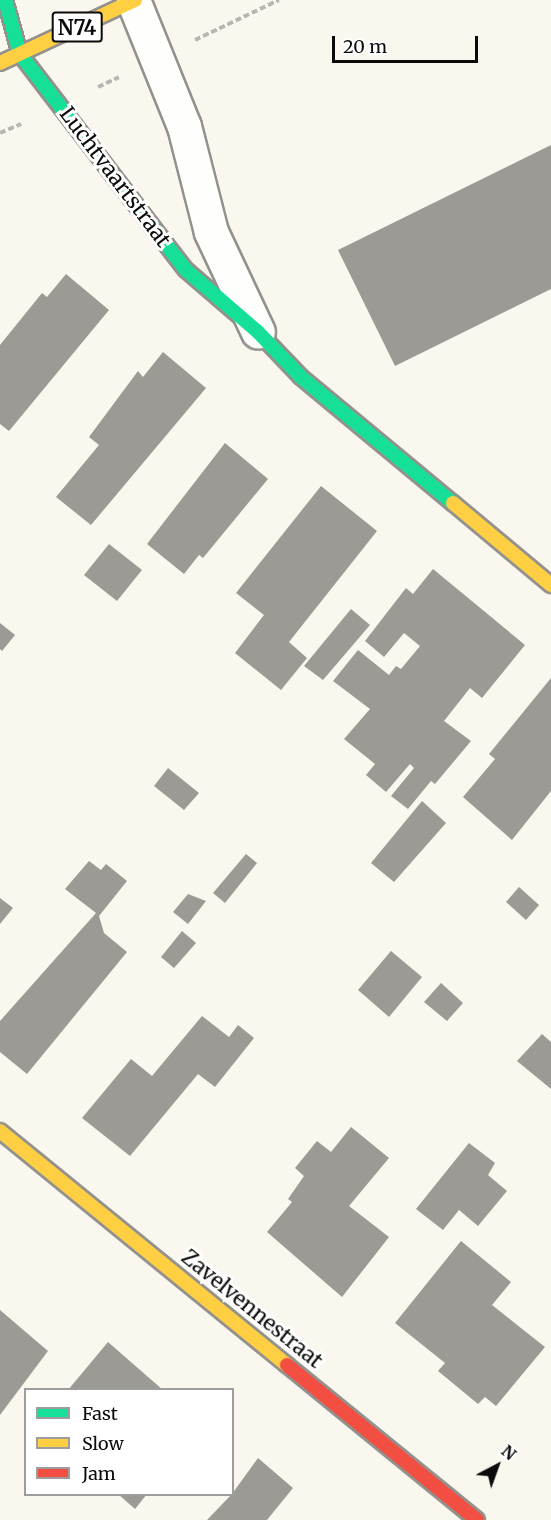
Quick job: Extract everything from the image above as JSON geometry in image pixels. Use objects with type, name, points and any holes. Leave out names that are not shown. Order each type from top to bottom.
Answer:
[{"type":"street","name":"Luchtvaartstraat","points":[[5,0],[20,54],[186,270],[258,332],[301,377],[551,585]]},
{"type":"street","name":"Luchtvaartstraat","points":[[134,0],[183,126],[211,232],[258,332]]},
{"type":"street","name":"N74","points":[[0,63],[134,0]]},
{"type":"street","name":"Zavelvennestraat","points":[[0,1131],[477,1520]]},
{"type":"building","points":[[551,145],[551,289],[395,366],[338,250]]},
{"type":"building","points":[[66,274],[109,310],[9,431],[0,424],[0,345],[42,293],[47,297]]},
{"type":"building","points":[[163,352],[206,388],[91,525],[56,497],[99,445],[89,437],[138,371],[143,377]]},
{"type":"building","points":[[225,443],[268,479],[203,558],[199,555],[184,574],[147,544]]},
{"type":"building","points":[[321,486],[377,531],[289,642],[307,658],[281,690],[235,653],[264,615],[236,593]]},
{"type":"building","points":[[109,544],[142,570],[117,601],[84,575]]},
{"type":"building","points":[[433,569],[525,645],[482,698],[470,688],[444,721],[471,741],[435,784],[431,781],[408,809],[391,796],[414,768],[410,764],[386,792],[366,775],[375,764],[344,739],[370,709],[333,681],[358,650],[389,675],[396,666],[401,669],[420,646],[404,633],[384,657],[365,641],[406,588],[413,594]]},
{"type":"building","points":[[351,609],[370,625],[323,680],[304,666]]},
{"type":"building","points":[[0,623],[15,635],[2,651],[0,649]]},
{"type":"building","points":[[551,678],[551,791],[512,840],[463,797],[495,759],[489,754]]},
{"type":"building","points":[[168,768],[199,793],[184,810],[154,786]]},
{"type":"building","points":[[422,801],[446,823],[394,882],[371,863]]},
{"type":"building","points":[[246,854],[257,863],[225,903],[213,893]]},
{"type":"building","points":[[89,861],[101,870],[106,864],[127,881],[99,916],[104,933],[127,952],[27,1074],[0,1052],[0,1021],[96,913],[65,889]]},
{"type":"building","points":[[519,887],[539,905],[526,920],[506,902]]},
{"type":"building","points":[[188,894],[206,901],[188,924],[173,912]]},
{"type":"building","points":[[0,898],[13,908],[0,924]]},
{"type":"building","points":[[182,931],[196,943],[174,968],[161,957]]},
{"type":"building","points":[[391,951],[422,977],[389,1017],[358,990]]},
{"type":"building","points":[[441,983],[463,1003],[447,1021],[424,1002]]},
{"type":"building","points":[[202,1016],[229,1037],[238,1025],[254,1038],[215,1087],[198,1074],[130,1156],[82,1118],[131,1059],[152,1076]]},
{"type":"building","points":[[542,1034],[551,1042],[551,1089],[517,1061]]},
{"type":"building","points":[[351,1127],[389,1158],[349,1206],[389,1237],[342,1297],[267,1232],[292,1202],[288,1199],[304,1176],[295,1168],[317,1141],[331,1152]]},
{"type":"building","points":[[469,1143],[495,1163],[488,1175],[507,1191],[478,1226],[459,1210],[443,1230],[416,1209]]},
{"type":"building","points":[[461,1241],[511,1282],[492,1305],[545,1347],[496,1406],[485,1397],[478,1404],[438,1371],[445,1363],[395,1323]]},
{"type":"building","points":[[0,1310],[48,1351],[0,1415]]},
{"type":"building","points":[[108,1342],[161,1388],[70,1388]]},
{"type":"building","points":[[258,1458],[293,1488],[267,1520],[207,1520],[230,1496],[234,1496],[234,1491]]},
{"type":"building","points":[[120,1496],[145,1496],[135,1509]]},
{"type":"traffic: fast","points":[[5,0],[20,54],[186,270],[258,332],[301,377],[453,503]]},
{"type":"traffic: slow","points":[[0,63],[135,0]]},
{"type":"traffic: slow","points":[[453,503],[551,585]]},
{"type":"traffic: slow","points":[[0,1131],[287,1365]]},
{"type":"traffic: jam","points":[[287,1365],[477,1520]]}]
